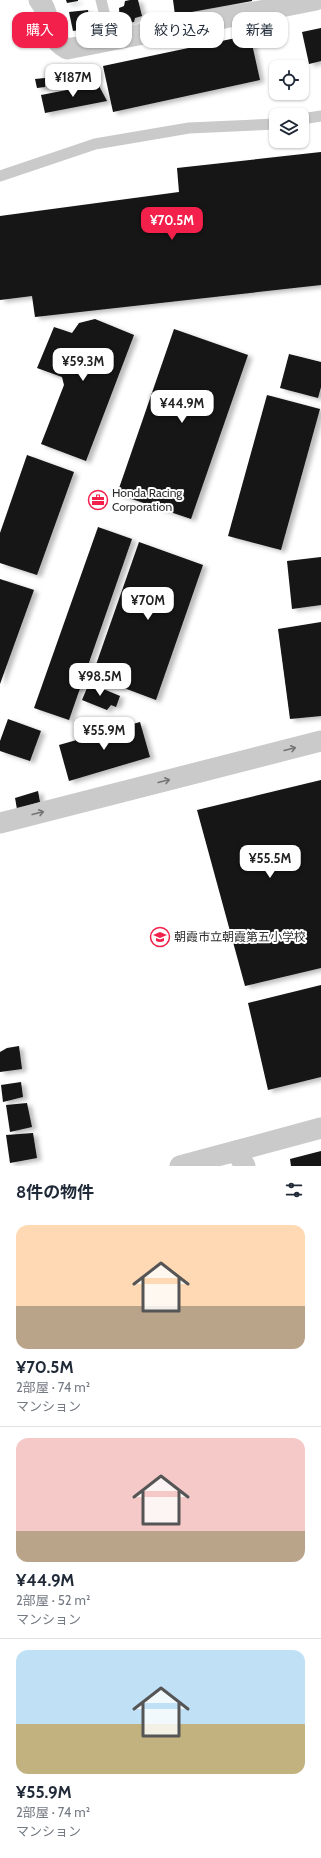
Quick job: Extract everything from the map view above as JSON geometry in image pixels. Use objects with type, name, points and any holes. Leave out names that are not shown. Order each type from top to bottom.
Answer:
[{"type":"street","points":[[39,0],[46,15],[50,30],[58,44],[67,49],[76,47]]},
{"type":"street","points":[[132,36],[316,0]]},
{"type":"street","points":[[0,823],[321,741]]},
{"type":"street","points":[[180,1166],[241,1158],[321,1128]]},
{"type":"lane","points":[[101,0],[104,12]]},
{"type":"lane","points":[[309,118],[321,116]]},
{"type":"lane","points":[[0,176],[95,144],[189,128],[269,124]]},
{"type":"building","points":[[66,0],[78,0],[78,1],[67,3]]},
{"type":"building","points":[[138,0],[141,12],[140,17],[135,18],[134,22],[132,22],[132,12],[119,12],[119,8],[124,6],[125,1]]},
{"type":"building","points":[[173,0],[252,0],[192,12],[175,12]]},
{"type":"building","points":[[88,10],[88,12],[76,12],[76,30],[73,31],[69,12]]},
{"type":"building","points":[[321,28],[321,61],[309,64],[302,32]]},
{"type":"building","points":[[232,39],[232,48],[253,48],[260,80],[113,112],[103,66],[188,48],[224,48],[224,40]]},
{"type":"building","points":[[95,68],[97,78],[83,80],[82,71]]},
{"type":"building","points":[[72,71],[73,81],[65,82],[63,73]]},
{"type":"building","points":[[60,74],[61,83],[52,84],[50,75]]},
{"type":"building","points":[[45,78],[45,87],[37,88],[35,79]]},
{"type":"building","points":[[98,84],[107,101],[45,113],[41,95]]},
{"type":"building","points":[[321,152],[321,285],[35,317],[32,296],[0,300],[0,216],[179,192],[177,168]]},
{"type":"building","points":[[95,319],[134,335],[86,461],[41,444],[64,385],[62,377],[37,368],[54,327],[72,333],[79,323]]},
{"type":"building","points":[[174,329],[248,355],[191,519],[117,494]]},
{"type":"building","points":[[289,354],[321,362],[321,387],[318,398],[280,388]]},
{"type":"building","points":[[267,395],[320,409],[281,550],[228,536]]},
{"type":"building","points":[[27,455],[74,472],[37,575],[0,563],[0,533]]},
{"type":"building","points":[[98,527],[132,539],[69,720],[34,708]]},
{"type":"building","points":[[139,542],[203,565],[156,700],[92,676]]},
{"type":"building","points":[[321,557],[321,605],[292,609],[287,561]]},
{"type":"building","points":[[0,579],[34,590],[0,684]]},
{"type":"building","points":[[321,622],[321,716],[290,719],[278,629]]},
{"type":"building","points":[[89,683],[120,696],[116,707],[111,705],[107,710],[82,700]]},
{"type":"building","points":[[8,719],[41,731],[30,761],[0,751],[0,741]]},
{"type":"building","points":[[140,722],[150,757],[69,781],[59,745]]},
{"type":"building","points":[[321,780],[321,968],[245,986],[197,810]]},
{"type":"building","points":[[38,791],[40,802],[17,809],[15,798]]},
{"type":"building","points":[[321,985],[321,1077],[268,1090],[248,1003]]},
{"type":"building","points":[[19,1046],[22,1069],[0,1072],[0,1052],[7,1048]]},
{"type":"building","points":[[21,1082],[23,1097],[3,1102],[1,1085]]},
{"type":"building","points":[[27,1103],[32,1127],[10,1132],[6,1105]]},
{"type":"building","points":[[33,1133],[37,1158],[10,1163],[6,1135]]},
{"type":"building","points":[[321,1151],[321,1166],[291,1166],[290,1159]]},
{"type":"place","name":"Honda Racing Corporation","points":[[98,500]]},
{"type":"place","name":"朝霞市立朝霞第五小学校","points":[[160,937]]}]
